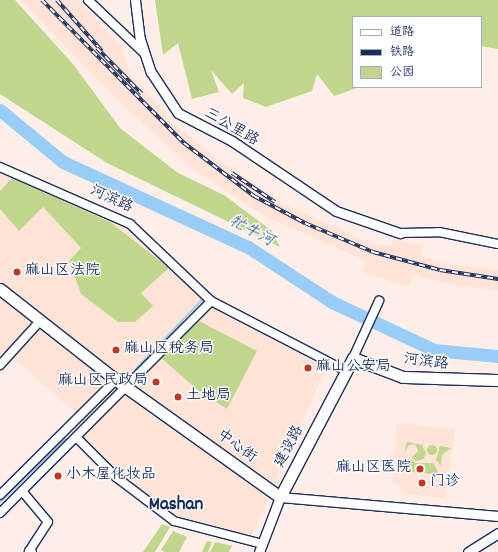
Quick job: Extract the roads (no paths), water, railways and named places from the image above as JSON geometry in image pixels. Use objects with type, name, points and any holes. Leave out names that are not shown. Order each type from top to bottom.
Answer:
[{"type":"main road","name":"中心街","points":[[0,288],[116,380],[280,497]]},
{"type":"main road","name":"建设路","points":[[280,497],[353,358]]},
{"type":"main road","name":"河滨路","points":[[353,358],[403,377],[498,380]]},
{"type":"street","points":[[88,0],[145,54]]},
{"type":"street","name":"三公里路","points":[[134,0],[145,54],[163,94],[178,113],[232,141],[336,211],[400,233]]},
{"type":"street","name":"河滨路","points":[[0,166],[130,224],[211,301],[346,371]]},
{"type":"street","points":[[400,233],[439,232],[498,244]]},
{"type":"street","points":[[0,513],[127,388],[211,301]]},
{"type":"street","points":[[353,358],[379,301]]},
{"type":"street","points":[[0,365],[41,320]]},
{"type":"street","points":[[0,495],[116,380]]},
{"type":"street","points":[[76,437],[116,477],[174,521],[260,548]]},
{"type":"street","points":[[22,492],[48,522],[29,551],[32,552]]},
{"type":"street","points":[[280,497],[498,516]]},
{"type":"street","name":"建设路","points":[[260,548],[280,497]]},
{"type":"street","points":[[468,552],[498,533]]},
{"type":"waterway","name":"牤牛河","points":[[0,110],[63,162],[248,247],[332,302],[434,350],[498,356]]},
{"type":"waterway","points":[[135,370],[202,300]]},
{"type":"waterway","points":[[0,502],[65,439]]},
{"type":"railway","points":[[42,0],[184,143],[254,196],[305,223],[373,252],[440,270],[498,279]]},
{"type":"railway","points":[[57,0],[102,51]]},
{"type":"railway","points":[[97,48],[142,94]]},
{"type":"railway","points":[[232,173],[275,202]]},
{"type":"place","name":"麻山区法院","points":[[17,272]]},
{"type":"place","name":"麻山区税务局","points":[[116,350]]},
{"type":"place","name":"麻山公安局","points":[[308,368]]},
{"type":"place","name":"麻山区民政局","points":[[156,382]]},
{"type":"place","name":"土地局","points":[[178,397]]},
{"type":"place","name":"麻山区医院","points":[[420,469]]},
{"type":"place","name":"小木屋化妆品","points":[[58,476]]},
{"type":"place","name":"门诊","points":[[422,483]]},
{"type":"district","name":"Mashan","points":[[176,506]]}]
